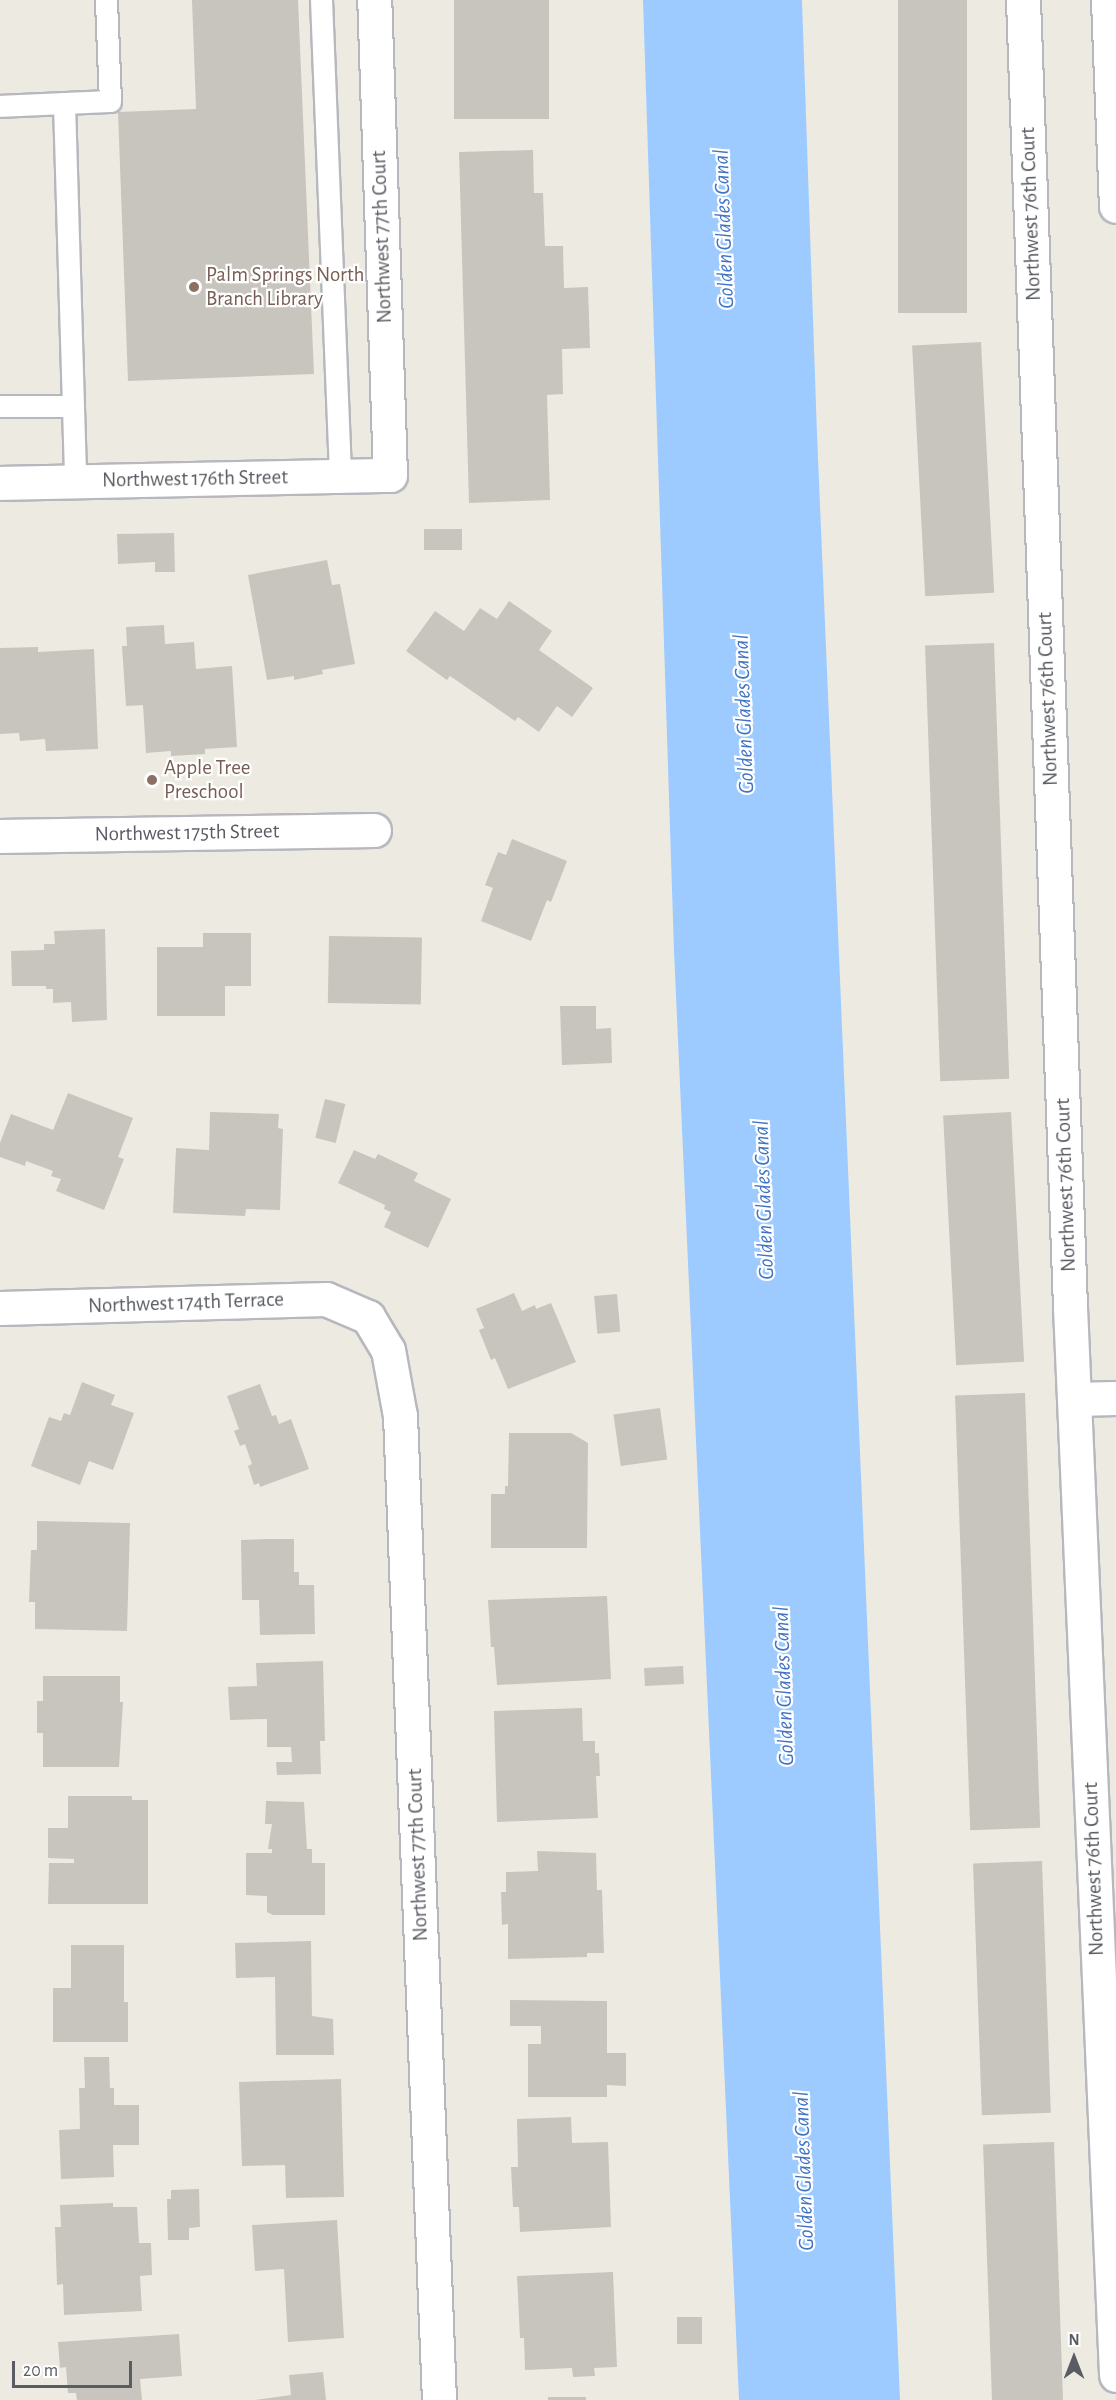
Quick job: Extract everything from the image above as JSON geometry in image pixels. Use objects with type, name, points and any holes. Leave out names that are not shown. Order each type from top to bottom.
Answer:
[{"type":"street","name":"Northwest 77th Court","points":[[374,0],[390,475]]},
{"type":"street","name":"Northwest 76th Court","points":[[1023,0],[1074,1399],[1116,2375]]},
{"type":"street","points":[[1108,0],[1116,206]]},
{"type":"street","name":"Northwest 176th Street","points":[[0,483],[390,475]]},
{"type":"street","name":"Northwest 175th Street","points":[[0,836],[374,830]]},
{"type":"street","name":"Northwest 174th Terrace","points":[[0,1308],[326,1299],[368,1317]]},
{"type":"street","name":"Northwest 77th Court","points":[[368,1317],[388,1350],[400,1416],[439,2400]]},
{"type":"street","points":[[1074,1399],[1116,1398]]},
{"type":"lane","points":[[0,106],[110,101],[106,0]]},
{"type":"lane","points":[[321,0],[340,476]]},
{"type":"lane","points":[[64,103],[75,482]]},
{"type":"lane","points":[[0,406],[73,406]]},
{"type":"water","name":"Golden Glades Canal","points":[[643,0],[802,0],[817,434],[900,2400],[739,2400],[674,951]]},
{"type":"building","points":[[192,0],[298,0],[314,374],[128,381],[118,112],[196,109]]},
{"type":"building","points":[[454,0],[549,0],[549,119],[454,119]]},
{"type":"building","points":[[898,0],[967,0],[967,313],[898,313]]},
{"type":"building","points":[[533,150],[534,193],[543,193],[545,246],[563,246],[564,288],[588,287],[590,348],[562,349],[563,394],[547,395],[550,500],[469,503],[459,152]]},
{"type":"building","points":[[981,342],[994,593],[925,596],[912,346]]},
{"type":"building","points":[[424,529],[462,529],[462,550],[424,550]]},
{"type":"building","points":[[174,533],[175,572],[155,572],[155,562],[118,564],[117,534]]},
{"type":"building","points":[[327,560],[332,585],[340,584],[355,664],[322,670],[323,674],[294,680],[294,676],[267,680],[248,575]]},
{"type":"building","points":[[509,601],[552,631],[539,650],[593,688],[572,717],[557,706],[539,732],[518,717],[515,721],[450,676],[447,680],[406,651],[435,611],[464,631],[480,608],[497,619]]},
{"type":"building","points":[[164,625],[165,644],[194,642],[196,669],[232,666],[237,747],[205,749],[205,754],[171,756],[171,751],[146,753],[143,705],[126,706],[122,646],[127,646],[126,627]]},
{"type":"building","points":[[994,643],[1009,1079],[940,1081],[925,645]]},
{"type":"building","points":[[38,647],[38,652],[94,649],[98,749],[46,751],[45,739],[20,741],[19,733],[0,734],[0,648]]},
{"type":"building","points":[[512,839],[567,861],[551,902],[547,900],[531,941],[481,921],[493,888],[485,885],[498,852],[506,855]]},
{"type":"building","points":[[105,929],[107,1020],[72,1022],[71,1002],[53,1003],[53,989],[46,989],[46,986],[12,986],[11,951],[44,950],[44,944],[55,944],[54,931]]},
{"type":"building","points":[[203,933],[251,933],[251,986],[225,986],[225,1016],[157,1016],[157,947],[203,947]]},
{"type":"building","points":[[329,936],[422,938],[421,1005],[328,1003]]},
{"type":"building","points":[[560,1006],[596,1006],[596,1029],[611,1028],[612,1063],[562,1065]]},
{"type":"building","points":[[68,1093],[133,1118],[118,1157],[124,1159],[104,1210],[56,1191],[61,1179],[51,1176],[53,1171],[26,1161],[25,1166],[0,1157],[0,1143],[11,1114],[53,1130]]},
{"type":"building","points":[[325,1099],[345,1104],[336,1143],[315,1138]]},
{"type":"building","points":[[210,1112],[279,1114],[278,1128],[283,1129],[280,1210],[246,1209],[245,1216],[173,1213],[176,1148],[209,1150]]},
{"type":"building","points":[[1011,1112],[1024,1362],[956,1365],[943,1116]]},
{"type":"building","points":[[354,1150],[375,1159],[378,1154],[418,1173],[414,1181],[451,1199],[428,1248],[384,1227],[391,1212],[384,1209],[385,1205],[338,1183]]},
{"type":"building","points":[[514,1293],[522,1311],[535,1305],[536,1309],[551,1303],[576,1362],[508,1389],[495,1358],[491,1360],[479,1330],[484,1328],[476,1309]]},
{"type":"building","points":[[617,1294],[620,1332],[597,1334],[594,1296]]},
{"type":"building","points":[[82,1382],[115,1395],[111,1405],[134,1413],[113,1470],[89,1461],[80,1485],[31,1466],[49,1417],[61,1421],[64,1413],[70,1415]]},
{"type":"building","points":[[260,1384],[272,1416],[276,1415],[279,1424],[291,1419],[309,1469],[260,1487],[259,1483],[254,1485],[248,1466],[252,1464],[245,1444],[240,1446],[234,1431],[239,1429],[227,1396]]},
{"type":"building","points":[[1025,1393],[1040,1828],[970,1830],[955,1395]]},
{"type":"building","points":[[660,1408],[667,1459],[621,1466],[613,1415]]},
{"type":"building","points":[[509,1433],[571,1433],[588,1443],[587,1548],[491,1548],[491,1494],[505,1494],[505,1486],[508,1486]]},
{"type":"building","points":[[37,1521],[130,1523],[127,1631],[35,1629],[35,1602],[29,1602],[31,1550],[37,1550]]},
{"type":"building","points":[[294,1539],[294,1572],[299,1572],[299,1585],[314,1585],[315,1634],[260,1635],[259,1600],[242,1600],[241,1540]]},
{"type":"building","points":[[607,1596],[611,1679],[497,1685],[494,1647],[491,1647],[488,1600]]},
{"type":"building","points":[[323,1661],[325,1741],[320,1741],[321,1774],[277,1775],[276,1762],[292,1762],[291,1747],[267,1747],[267,1719],[230,1720],[228,1687],[257,1686],[256,1663]]},
{"type":"building","points":[[683,1666],[684,1684],[645,1686],[644,1668]]},
{"type":"building","points":[[43,1676],[120,1676],[120,1702],[123,1702],[119,1767],[43,1767],[43,1733],[37,1733],[37,1701],[43,1701]]},
{"type":"building","points":[[582,1708],[583,1741],[595,1741],[595,1753],[599,1753],[600,1776],[596,1776],[598,1818],[497,1822],[494,1711]]},
{"type":"building","points":[[68,1796],[132,1796],[132,1800],[148,1800],[148,1904],[48,1904],[49,1863],[74,1863],[74,1859],[48,1858],[48,1828],[68,1828]]},
{"type":"building","points":[[266,1801],[304,1802],[307,1849],[312,1849],[312,1863],[325,1863],[325,1915],[273,1915],[267,1912],[267,1896],[246,1895],[246,1853],[272,1853],[272,1849],[268,1849],[272,1824],[265,1824]]},
{"type":"building","points":[[537,1851],[596,1853],[597,1890],[602,1890],[604,1953],[587,1953],[587,1957],[508,1959],[508,1924],[502,1925],[501,1892],[506,1892],[506,1872],[538,1871]]},
{"type":"building","points":[[1042,1861],[1051,2113],[982,2115],[973,1863]]},
{"type":"building","points":[[311,1941],[312,2016],[333,2019],[334,2055],[276,2055],[275,1977],[236,1978],[235,1943]]},
{"type":"building","points":[[71,1945],[124,1945],[124,2002],[128,2002],[128,2042],[53,2042],[53,1988],[71,1988]]},
{"type":"building","points":[[510,2000],[607,2001],[607,2053],[626,2053],[626,2086],[607,2085],[607,2097],[528,2097],[528,2044],[541,2044],[541,2026],[510,2026]]},
{"type":"building","points":[[84,2057],[109,2057],[110,2088],[114,2088],[114,2105],[139,2105],[139,2145],[113,2145],[114,2177],[61,2179],[59,2130],[80,2129],[79,2088],[85,2088]]},
{"type":"building","points":[[341,2079],[344,2197],[286,2198],[285,2165],[242,2166],[239,2082]]},
{"type":"building","points":[[571,2117],[572,2143],[608,2142],[611,2227],[520,2232],[519,2207],[513,2207],[511,2167],[518,2167],[517,2119]]},
{"type":"building","points":[[1054,2142],[1063,2400],[992,2400],[983,2144]]},
{"type":"building","points":[[199,2189],[200,2227],[189,2228],[189,2240],[168,2240],[167,2199],[171,2199],[171,2190]]},
{"type":"building","points":[[113,2203],[113,2207],[137,2207],[139,2243],[151,2243],[152,2275],[140,2276],[142,2311],[64,2315],[63,2284],[57,2285],[55,2227],[61,2227],[60,2205]]},
{"type":"building","points":[[337,2220],[344,2338],[288,2342],[284,2269],[255,2271],[252,2225]]},
{"type":"building","points":[[613,2272],[617,2367],[594,2368],[595,2376],[573,2377],[572,2368],[525,2370],[524,2338],[520,2338],[517,2276]]},
{"type":"building","points":[[677,2317],[702,2317],[702,2344],[677,2344]]},
{"type":"building","points":[[179,2334],[182,2376],[140,2379],[142,2400],[77,2400],[76,2393],[68,2393],[66,2367],[60,2368],[58,2342]]},
{"type":"building","points":[[323,2372],[326,2400],[255,2400],[291,2395],[289,2375]]},
{"type":"building","points":[[548,2397],[586,2397],[586,2400],[548,2400]]},
{"type":"place","name":"Palm Springs North Branch Library","points":[[194,287]]},
{"type":"place","name":"Apple Tree Preschool","points":[[152,780]]}]
